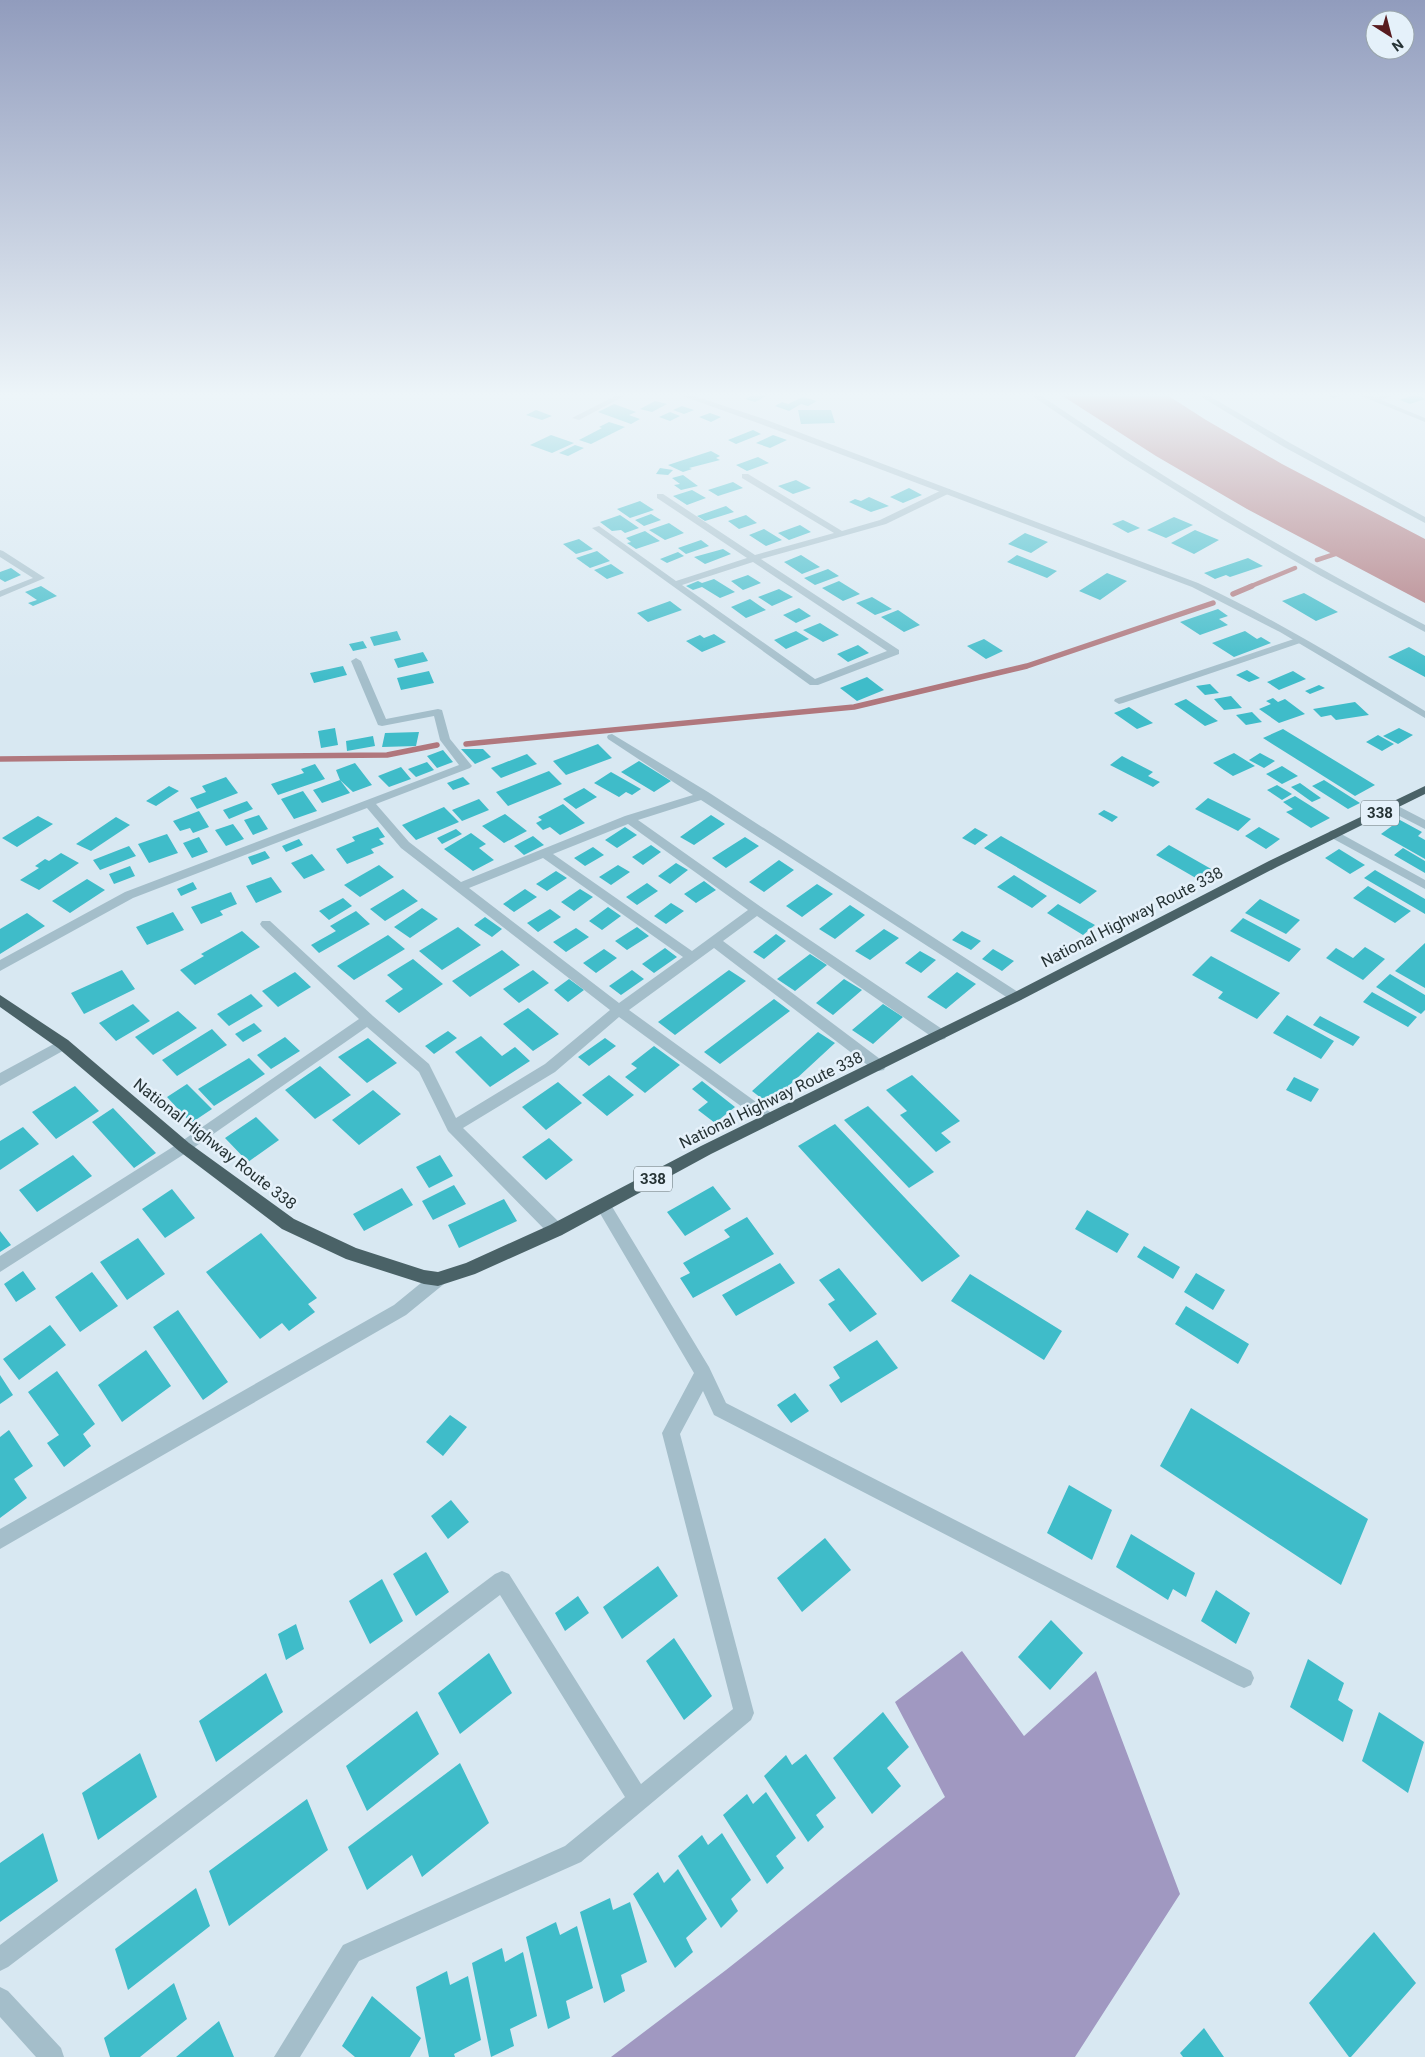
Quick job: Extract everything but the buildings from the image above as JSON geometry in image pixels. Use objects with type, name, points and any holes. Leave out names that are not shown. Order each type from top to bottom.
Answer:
[{"type":"highway","name":"National Highway Route 338","points":[[0,1000],[63,1044],[184,1146],[288,1224],[352,1254],[424,1277],[438,1279],[469,1269],[556,1230],[769,1119],[879,1066],[1334,834],[1425,790]]},
{"type":"street","points":[[767,489],[841,534]]},
{"type":"street","points":[[942,489],[1195,585],[1239,604],[1425,715]]},
{"type":"street","points":[[1178,489],[1257,537],[1425,629]]},
{"type":"street","points":[[1368,489],[1425,520]]},
{"type":"street","points":[[675,584],[710,571],[883,522],[947,491]]},
{"type":"street","points":[[596,528],[814,683],[895,652],[660,496]]},
{"type":"street","points":[[0,553],[40,578],[0,594]]},
{"type":"street","points":[[1119,701],[1300,640]]},
{"type":"street","points":[[0,966],[129,895],[466,766],[445,740],[438,712],[382,723],[356,661]]},
{"type":"street","points":[[612,737],[1016,996]]},
{"type":"street","points":[[461,887],[629,819],[704,795]]},
{"type":"street","points":[[369,803],[405,845],[619,1010],[769,1119]]},
{"type":"street","points":[[1392,807],[1425,825]]},
{"type":"street","points":[[629,819],[757,910],[940,1035]]},
{"type":"street","points":[[1334,834],[1425,885]]},
{"type":"street","points":[[543,854],[692,957]]},
{"type":"street","points":[[453,1127],[550,1068],[619,1010],[757,910]]},
{"type":"street","points":[[266,924],[368,1020],[424,1068],[453,1127],[556,1230]]},
{"type":"street","points":[[714,941],[879,1066]]},
{"type":"street","points":[[0,1265],[184,1146],[368,1020]]},
{"type":"street","points":[[0,1080],[63,1044]]},
{"type":"street","points":[[603,1205],[703,1373],[720,1409],[1244,1678]]},
{"type":"street","points":[[0,1540],[400,1310],[438,1279]]},
{"type":"street","points":[[286,2057],[351,1953],[573,1854],[744,1713],[671,1433],[703,1373]]},
{"type":"street","points":[[0,1959],[502,1580],[639,1800]]},
{"type":"street","points":[[0,1999],[52,2057]]},
{"type":"shaded area","points":[[1213,489],[1330,489],[1425,539],[1425,603]]},
{"type":"shaded area","points":[[962,1651],[1024,1736],[1096,1671],[1180,1894],[1075,2057],[611,2057],[726,1970],[945,1797],[895,1702]]},
{"type":"waterway","points":[[1317,560],[1341,552]]},
{"type":"waterway","points":[[1249,587],[1295,568]]},
{"type":"waterway","points":[[1233,594],[1252,586]]},
{"type":"waterway","points":[[466,744],[854,707],[1027,666],[1213,603]]},
{"type":"waterway","points":[[0,759],[387,755],[437,745]]}]
